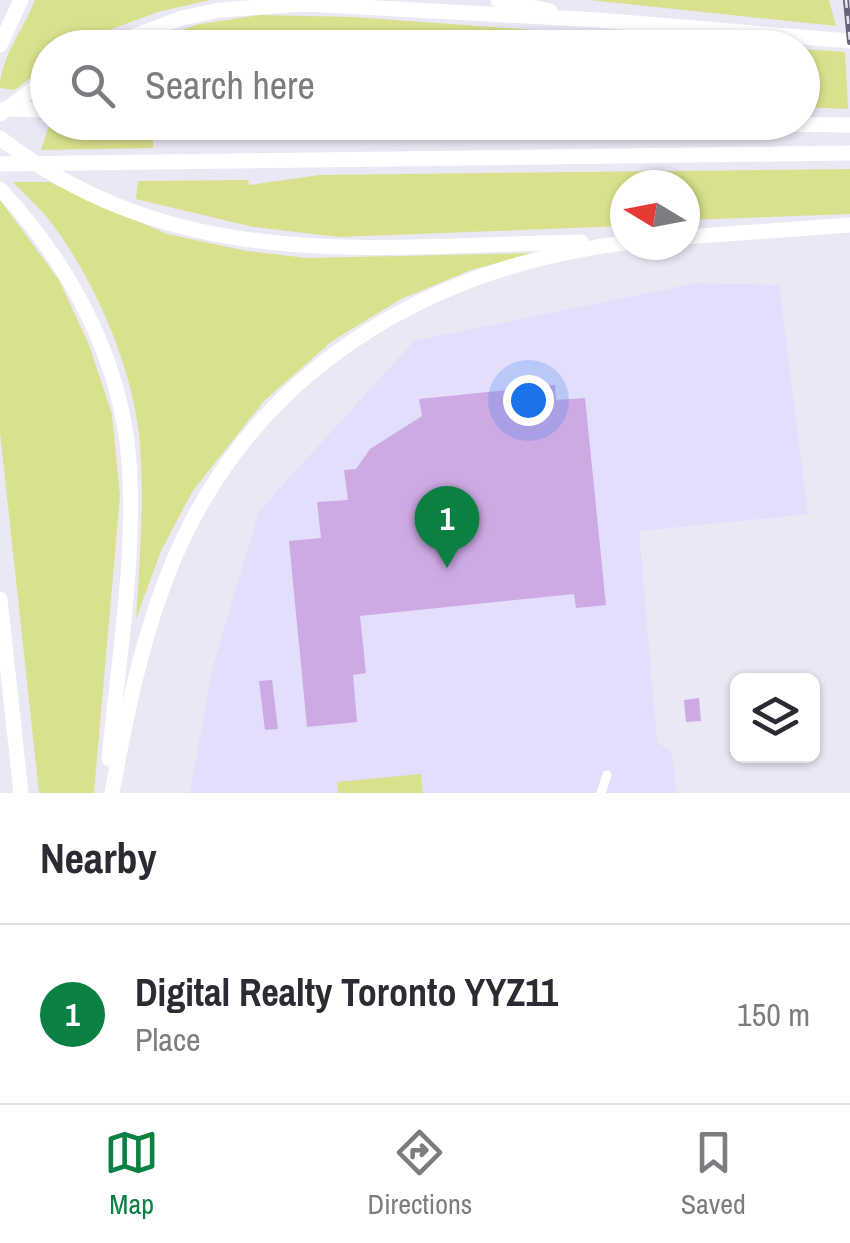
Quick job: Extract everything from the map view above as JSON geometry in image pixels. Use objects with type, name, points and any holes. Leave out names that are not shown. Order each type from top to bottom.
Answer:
[{"type":"highway","points":[[0,45],[21,0]]},
{"type":"highway","points":[[498,0],[598,20]]},
{"type":"highway","points":[[150,30],[182,18],[260,6],[350,6],[715,30]]},
{"type":"highway","points":[[820,39],[850,41]]},
{"type":"highway","points":[[0,112],[30,91]]},
{"type":"highway","points":[[0,112],[30,111]]},
{"type":"highway","points":[[820,126],[850,126]]},
{"type":"highway","points":[[0,138],[38,167],[141,214],[186,228],[269,244],[368,249],[610,242]]},
{"type":"highway","points":[[0,164],[850,153]]},
{"type":"highway","points":[[0,189],[32,223],[90,317],[106,358],[125,432],[128,525],[109,793]]},
{"type":"highway","points":[[700,236],[850,225]]},
{"type":"highway","points":[[109,793],[135,682],[176,555],[219,475],[282,398],[321,363],[368,330],[462,282],[548,255],[610,245]]},
{"type":"highway","points":[[0,599],[21,793]]},
{"type":"street","points":[[601,793],[607,775]]},
{"type":"shaded area","points":[[697,283],[779,285],[808,514],[639,531],[657,742],[672,752],[676,793],[190,793],[212,670],[259,511],[414,341]]},
{"type":"green space","points":[[35,0],[210,0],[158,12],[109,30],[30,30],[30,78],[14,90],[0,88],[8,55]]},
{"type":"green space","points":[[589,0],[829,0],[836,26]]},
{"type":"green space","points":[[260,15],[353,17],[535,30],[181,30]]},
{"type":"green space","points":[[820,50],[845,52],[848,109],[820,108]]},
{"type":"green space","points":[[44,140],[153,140],[153,148],[41,150]]},
{"type":"green space","points":[[850,169],[850,214],[700,219],[700,171]]},
{"type":"green space","points":[[610,172],[610,227],[339,237],[253,227],[136,199],[138,181],[248,180],[249,185],[320,175]]},
{"type":"green space","points":[[13,182],[49,182],[167,234],[247,251],[307,258],[536,253],[471,270],[401,299],[332,341],[264,401],[192,492],[161,551],[136,619],[142,480],[139,434],[128,379],[108,322],[81,268],[50,221]]},
{"type":"green space","points":[[0,200],[59,280],[89,345],[112,414],[120,496],[94,793],[39,793],[0,432]]},
{"type":"green space","points":[[421,774],[423,793],[338,793],[337,782]]},
{"type":"building","points":[[555,385],[556,400],[585,398],[606,605],[576,608],[574,594],[360,616],[366,673],[353,675],[357,722],[307,727],[289,541],[321,538],[317,502],[348,500],[344,470],[356,469],[370,449],[422,416],[419,399]]},
{"type":"building","points":[[272,680],[278,729],[265,730],[259,681]]},
{"type":"building","points":[[699,698],[701,721],[686,722],[684,700]]},
{"type":"railway","points":[[846,0],[850,42]]},
{"type":"place","name":"Digital Realty Toronto YYZ11","points":[[447,568]]}]
